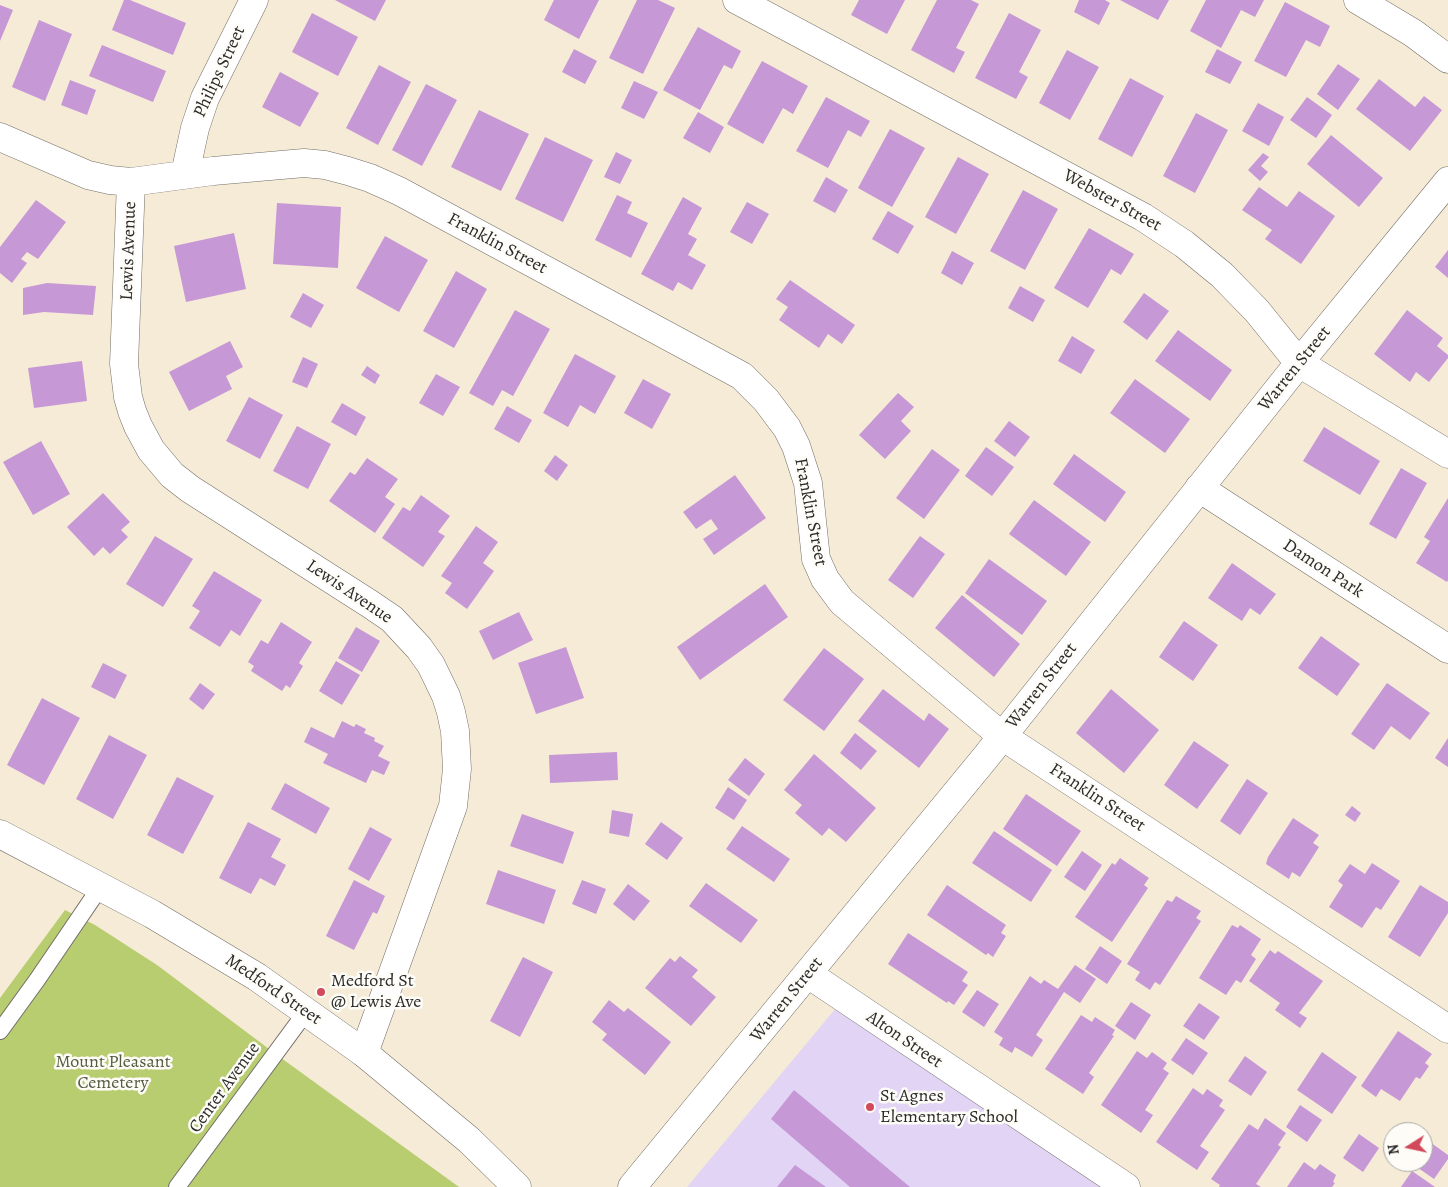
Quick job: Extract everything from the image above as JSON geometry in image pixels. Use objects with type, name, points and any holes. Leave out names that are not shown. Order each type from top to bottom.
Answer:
[{"type":"street","name":"Philips Street","points":[[185,174],[195,128],[205,98],[254,0]]},
{"type":"street","name":"Webster Street","points":[[737,0],[1143,217],[1184,244],[1222,275],[1257,311],[1298,363],[1448,454]]},
{"type":"street","points":[[1358,0],[1413,34],[1448,59]]},
{"type":"street","name":"Franklin Street","points":[[0,137],[88,175],[110,180],[132,182],[185,174],[304,163],[325,165],[370,178],[400,191],[742,376],[766,400],[787,428],[796,446],[808,483],[816,559],[832,590],[842,602],[1002,736],[1448,1029]]},
{"type":"street","name":"Warren Street","points":[[632,1187],[1002,736],[1298,363],[1448,181]]},
{"type":"street","name":"Lewis Avenue","points":[[132,182],[124,364],[128,398],[132,411],[151,450],[172,475],[190,489],[392,619],[431,665],[446,696],[451,712],[455,731],[458,769],[453,806],[364,1053]]},
{"type":"street","name":"Damon Park","points":[[1198,488],[1448,649]]},
{"type":"street","name":"Medford Street","points":[[0,834],[101,886],[202,942],[257,977],[364,1053],[469,1140],[513,1185]]},
{"type":"street","name":"Alton Street","points":[[808,974],[1126,1187]]},
{"type":"lane","points":[[0,1032],[101,886]]},
{"type":"lane","name":"Center Avenue","points":[[177,1187],[306,1012]]},
{"type":"shaded area","name":"St Agnes Elementary School","points":[[836,1008],[1103,1187],[687,1187]]},
{"type":"green space","name":"Mount Pleasant Cemetery","points":[[65,910],[95,925],[157,965],[459,1187],[0,1187],[0,998]]},
{"type":"building","points":[[124,0],[130,0],[186,23],[173,55],[112,30]]},
{"type":"building","points":[[335,0],[386,0],[375,21]]},
{"type":"building","points":[[554,0],[599,0],[579,39],[544,20]]},
{"type":"building","points":[[637,0],[658,0],[675,8],[643,74],[609,58]]},
{"type":"building","points":[[859,0],[905,0],[887,34],[851,15]]},
{"type":"building","points":[[937,0],[971,0],[979,4],[956,48],[965,52],[954,73],[911,50]]},
{"type":"building","points":[[1079,0],[1105,0],[1110,3],[1099,25],[1074,12]]},
{"type":"building","points":[[1120,0],[1169,0],[1158,20]]},
{"type":"building","points":[[1206,0],[1264,0],[1255,17],[1241,10],[1221,48],[1190,31]]},
{"type":"building","points":[[1285,2],[1330,26],[1320,47],[1306,40],[1286,77],[1254,61]]},
{"type":"building","points":[[0,5],[13,10],[0,41]]},
{"type":"building","points":[[312,13],[358,37],[338,76],[292,52]]},
{"type":"building","points":[[1009,13],[1041,30],[1019,72],[1028,77],[1016,99],[975,78]]},
{"type":"building","points":[[39,20],[72,34],[45,101],[12,87]]},
{"type":"building","points":[[698,27],[741,51],[732,69],[724,65],[700,110],[663,90]]},
{"type":"building","points":[[102,45],[166,71],[153,102],[89,76]]},
{"type":"building","points":[[574,49],[597,61],[585,84],[562,72]]},
{"type":"building","points":[[1217,49],[1242,62],[1230,84],[1205,72]]},
{"type":"building","points":[[1067,50],[1099,67],[1070,120],[1039,103]]},
{"type":"building","points":[[762,61],[808,86],[793,114],[783,108],[763,144],[727,124]]},
{"type":"building","points":[[1338,64],[1360,79],[1338,110],[1317,94]]},
{"type":"building","points":[[379,65],[411,82],[378,145],[346,128]]},
{"type":"building","points":[[280,72],[319,93],[300,127],[262,107]]},
{"type":"building","points":[[1130,78],[1164,96],[1132,157],[1098,139]]},
{"type":"building","points":[[1379,79],[1415,107],[1424,96],[1442,110],[1410,151],[1356,109]]},
{"type":"building","points":[[70,80],[96,90],[87,115],[61,105]]},
{"type":"building","points":[[634,81],[658,92],[644,119],[621,108]]},
{"type":"building","points":[[426,84],[457,100],[422,166],[392,150]]},
{"type":"building","points":[[826,97],[870,121],[861,137],[848,130],[828,168],[796,151]]},
{"type":"building","points":[[1307,97],[1332,115],[1316,138],[1290,120]]},
{"type":"building","points":[[1258,103],[1284,117],[1269,146],[1242,131]]},
{"type":"building","points":[[479,110],[529,134],[501,191],[451,167]]},
{"type":"building","points":[[698,112],[724,127],[710,153],[683,138]]},
{"type":"building","points":[[1196,113],[1228,130],[1195,193],[1163,176]]},
{"type":"building","points":[[890,129],[925,148],[892,207],[858,188]]},
{"type":"building","points":[[1331,135],[1383,178],[1359,207],[1307,164]]},
{"type":"building","points":[[545,137],[593,160],[563,222],[515,199]]},
{"type":"building","points":[[616,152],[632,160],[620,184],[604,177]]},
{"type":"building","points":[[1263,153],[1269,157],[1261,166],[1268,172],[1260,181],[1248,170]]},
{"type":"building","points":[[958,157],[989,174],[956,234],[925,217]]},
{"type":"building","points":[[826,177],[848,190],[835,213],[813,201]]},
{"type":"building","points":[[1259,187],[1287,207],[1299,191],[1335,216],[1301,264],[1265,239],[1272,230],[1242,210]]},
{"type":"building","points":[[1023,190],[1058,209],[1025,270],[990,251]]},
{"type":"building","points":[[617,195],[632,202],[627,213],[648,223],[631,258],[595,240]]},
{"type":"building","points":[[683,197],[702,208],[688,234],[697,239],[688,255],[706,265],[692,290],[678,282],[673,291],[641,274]]},
{"type":"building","points":[[36,200],[66,222],[38,259],[27,252],[21,259],[27,263],[12,283],[0,273],[0,247]]},
{"type":"building","points":[[747,202],[769,214],[752,244],[730,232]]},
{"type":"building","points":[[277,203],[341,207],[338,268],[273,264]]},
{"type":"building","points":[[888,211],[914,226],[898,254],[872,239]]},
{"type":"building","points":[[1089,228],[1134,254],[1121,275],[1111,269],[1088,308],[1054,288]]},
{"type":"building","points":[[234,233],[246,289],[186,302],[174,246]]},
{"type":"building","points":[[385,236],[428,260],[399,312],[356,288]]},
{"type":"building","points":[[1448,250],[1448,278],[1435,267]]},
{"type":"building","points":[[952,251],[974,263],[962,285],[941,273]]},
{"type":"building","points":[[456,271],[487,289],[454,348],[423,331]]},
{"type":"building","points":[[790,280],[855,325],[842,344],[828,334],[819,348],[779,320],[788,307],[776,299]]},
{"type":"building","points":[[47,283],[96,286],[93,315],[44,312],[23,315],[23,288]]},
{"type":"building","points":[[1020,286],[1045,300],[1033,322],[1008,308]]},
{"type":"building","points":[[303,293],[324,305],[311,328],[290,317]]},
{"type":"building","points":[[1144,293],[1169,311],[1147,340],[1123,322]]},
{"type":"building","points":[[515,310],[550,329],[513,396],[502,390],[493,406],[469,393]]},
{"type":"building","points":[[1407,310],[1443,338],[1437,346],[1448,355],[1448,358],[1429,382],[1416,372],[1410,382],[1374,354]]},
{"type":"building","points":[[1178,330],[1232,370],[1210,401],[1155,361]]},
{"type":"building","points":[[1072,336],[1095,350],[1081,374],[1058,361]]},
{"type":"building","points":[[230,341],[243,367],[226,376],[232,389],[189,411],[169,372]]},
{"type":"building","points":[[575,354],[616,376],[595,414],[580,405],[568,427],[543,413]]},
{"type":"building","points":[[303,357],[318,364],[307,388],[292,382]]},
{"type":"building","points":[[82,361],[87,401],[34,408],[28,368]]},
{"type":"building","points":[[367,366],[380,375],[375,384],[361,375]]},
{"type":"building","points":[[436,374],[460,387],[443,416],[419,403]]},
{"type":"building","points":[[643,379],[671,394],[652,429],[624,413]]},
{"type":"building","points":[[1135,379],[1190,419],[1165,453],[1110,413]]},
{"type":"building","points":[[898,393],[914,407],[901,421],[911,431],[885,459],[859,435]]},
{"type":"building","points":[[249,397],[283,415],[260,459],[226,441]]},
{"type":"building","points":[[342,403],[366,417],[356,436],[331,422]]},
{"type":"building","points":[[507,406],[532,420],[519,443],[494,429]]},
{"type":"building","points":[[1009,421],[1030,437],[1015,457],[994,441]]},
{"type":"building","points":[[297,426],[331,444],[308,489],[273,471]]},
{"type":"building","points":[[1324,427],[1380,461],[1360,495],[1303,461]]},
{"type":"building","points":[[41,441],[70,494],[33,515],[3,462]]},
{"type":"building","points":[[986,447],[1014,467],[992,496],[965,476]]},
{"type":"building","points":[[932,449],[960,470],[924,519],[896,498]]},
{"type":"building","points":[[1074,454],[1126,492],[1105,522],[1053,484]]},
{"type":"building","points":[[555,455],[568,465],[557,481],[544,471]]},
{"type":"building","points":[[367,458],[398,479],[385,497],[395,504],[375,533],[329,501],[350,472],[355,475]]},
{"type":"building","points":[[1401,468],[1427,483],[1396,539],[1369,524]]},
{"type":"building","points":[[735,475],[766,518],[714,555],[703,539],[718,529],[711,519],[696,529],[683,512]]},
{"type":"building","points":[[103,493],[130,522],[121,530],[128,537],[110,554],[103,547],[94,556],[67,527]]},
{"type":"building","points":[[421,495],[450,516],[438,532],[445,536],[423,567],[382,538],[403,507],[410,511]]},
{"type":"building","points":[[1448,498],[1447,582],[1416,563],[1430,541],[1424,537]]},
{"type":"building","points":[[1034,500],[1091,542],[1066,576],[1009,534]]},
{"type":"building","points":[[476,526],[498,542],[483,563],[494,571],[467,609],[445,593],[452,583],[441,576]]},
{"type":"building","points":[[155,536],[193,559],[163,607],[126,584]]},
{"type":"building","points":[[920,536],[945,554],[913,598],[888,580]]},
{"type":"building","points":[[989,559],[1047,601],[1022,635],[965,593]]},
{"type":"building","points":[[1232,563],[1276,594],[1260,615],[1250,608],[1242,621],[1208,598]]},
{"type":"building","points":[[214,571],[262,600],[240,636],[231,630],[220,647],[189,628],[200,611],[192,606]]},
{"type":"building","points":[[765,584],[788,617],[700,680],[677,647]]},
{"type":"building","points":[[962,595],[1020,644],[994,677],[935,628]]},
{"type":"building","points":[[519,612],[533,640],[493,660],[479,631]]},
{"type":"building","points":[[1184,621],[1218,645],[1193,681],[1159,657]]},
{"type":"building","points":[[281,622],[312,642],[299,663],[303,666],[290,688],[286,685],[282,691],[251,671],[254,666],[248,662],[261,640],[268,644]]},
{"type":"building","points":[[356,627],[380,641],[362,672],[338,658]]},
{"type":"building","points":[[1321,636],[1360,664],[1337,696],[1298,668]]},
{"type":"building","points":[[566,647],[584,698],[536,714],[518,663]]},
{"type":"building","points":[[824,648],[864,679],[824,731],[783,700]]},
{"type":"building","points":[[336,661],[360,675],[342,705],[319,691]]},
{"type":"building","points":[[103,663],[127,675],[115,699],[91,687]]},
{"type":"building","points":[[200,683],[215,694],[203,710],[189,699]]},
{"type":"building","points":[[1387,683],[1430,713],[1410,740],[1391,726],[1374,750],[1351,734]]},
{"type":"building","points":[[883,689],[924,721],[929,713],[949,729],[919,768],[858,721]]},
{"type":"building","points":[[1111,689],[1159,730],[1124,773],[1076,733]]},
{"type":"building","points":[[42,698],[80,718],[44,785],[7,765]]},
{"type":"building","points":[[342,721],[354,727],[356,724],[366,729],[364,733],[375,738],[374,741],[384,746],[378,756],[390,762],[384,775],[372,770],[366,783],[323,763],[328,754],[304,742],[311,727],[334,738]]},
{"type":"building","points":[[855,733],[877,751],[861,770],[840,753]]},
{"type":"building","points":[[109,735],[147,755],[113,819],[76,799]]},
{"type":"building","points":[[1448,738],[1448,767],[1435,758]]},
{"type":"building","points":[[1194,741],[1229,765],[1197,809],[1164,785]]},
{"type":"building","points":[[617,752],[618,780],[550,783],[549,755]]},
{"type":"building","points":[[814,754],[876,808],[846,842],[829,828],[822,836],[795,813],[802,805],[784,790]]},
{"type":"building","points":[[745,758],[765,774],[749,796],[728,780]]},
{"type":"building","points":[[177,777],[214,796],[183,854],[147,835]]},
{"type":"building","points":[[1247,779],[1268,793],[1240,835],[1220,821]]},
{"type":"building","points":[[285,783],[330,808],[316,834],[271,809]]},
{"type":"building","points":[[728,787],[747,800],[734,820],[715,808]]},
{"type":"building","points":[[1026,794],[1081,831],[1057,866],[1003,829]]},
{"type":"building","points":[[1352,806],[1361,813],[1355,822],[1345,815]]},
{"type":"building","points":[[612,810],[633,814],[629,837],[609,833]]},
{"type":"building","points":[[522,814],[574,832],[563,864],[510,846]]},
{"type":"building","points":[[1293,818],[1319,835],[1313,843],[1319,847],[1300,877],[1292,872],[1289,879],[1266,864],[1268,857]]},
{"type":"building","points":[[248,822],[281,839],[271,857],[286,865],[275,886],[260,878],[251,894],[219,878]]},
{"type":"building","points":[[661,822],[683,838],[667,860],[645,844]]},
{"type":"building","points":[[742,826],[790,859],[774,882],[726,849]]},
{"type":"building","points":[[370,827],[392,839],[369,881],[348,869]]},
{"type":"building","points":[[994,831],[1052,870],[1031,902],[972,863]]},
{"type":"building","points":[[1082,851],[1102,865],[1085,891],[1064,877]]},
{"type":"building","points":[[1120,858],[1149,878],[1144,885],[1148,888],[1112,942],[1075,917],[1112,863],[1115,865]]},
{"type":"building","points":[[1372,863],[1400,881],[1381,910],[1376,907],[1362,928],[1329,907],[1343,885],[1338,881],[1350,864],[1365,874]]},
{"type":"building","points":[[498,870],[556,890],[544,924],[486,904]]},
{"type":"building","points":[[354,880],[385,896],[377,914],[373,912],[354,950],[326,936]]},
{"type":"building","points":[[582,880],[606,889],[596,914],[572,904]]},
{"type":"building","points":[[706,883],[758,920],[741,943],[689,906]]},
{"type":"building","points":[[628,884],[650,901],[634,921],[613,904]]},
{"type":"building","points":[[947,885],[1006,925],[1001,933],[1006,936],[993,957],[988,953],[986,955],[927,915]]},
{"type":"building","points":[[1420,885],[1448,902],[1448,913],[1420,957],[1388,937]]},
{"type":"building","points":[[1176,896],[1201,911],[1196,918],[1201,921],[1160,985],[1155,982],[1150,990],[1135,980],[1140,972],[1127,964],[1167,900],[1172,902]]},
{"type":"building","points":[[1232,925],[1238,928],[1240,925],[1261,939],[1251,955],[1256,959],[1241,983],[1236,980],[1226,995],[1199,978]]},
{"type":"building","points":[[908,933],[968,972],[962,981],[968,985],[954,1005],[948,1001],[947,1003],[888,964]]},
{"type":"building","points":[[1100,946],[1122,961],[1107,984],[1085,969]]},
{"type":"building","points":[[1270,950],[1275,954],[1278,951],[1323,981],[1299,1013],[1307,1018],[1300,1028],[1275,1010],[1280,1003],[1249,981]]},
{"type":"building","points":[[680,956],[698,970],[692,977],[716,997],[691,1026],[645,988],[670,958],[675,962]]},
{"type":"building","points":[[523,957],[553,972],[520,1037],[490,1021]]},
{"type":"building","points":[[1075,965],[1096,979],[1080,1003],[1064,992],[1036,1035],[1043,1040],[1032,1057],[1015,1047],[1012,1053],[999,1045],[1003,1038],[994,1032],[1030,976],[1041,984],[1044,980],[1058,989]]},
{"type":"building","points":[[977,990],[999,1004],[984,1027],[962,1012]]},
{"type":"building","points":[[609,1000],[624,1012],[628,1008],[671,1042],[645,1075],[602,1040],[607,1034],[592,1022]]},
{"type":"building","points":[[1131,1002],[1151,1015],[1135,1040],[1115,1026]]},
{"type":"building","points":[[1199,1003],[1220,1017],[1204,1040],[1183,1026]]},
{"type":"building","points":[[1081,1015],[1092,1022],[1095,1017],[1115,1030],[1112,1035],[1114,1036],[1089,1073],[1094,1077],[1083,1094],[1045,1069]]},
{"type":"building","points":[[1398,1031],[1432,1054],[1425,1063],[1429,1066],[1420,1079],[1416,1077],[1400,1101],[1381,1089],[1376,1097],[1361,1086]]},
{"type":"building","points":[[1186,1038],[1208,1053],[1193,1075],[1171,1060]]},
{"type":"building","points":[[1137,1051],[1147,1058],[1152,1052],[1167,1063],[1163,1069],[1169,1073],[1145,1110],[1153,1115],[1141,1133],[1101,1105]]},
{"type":"building","points":[[1322,1052],[1357,1077],[1332,1114],[1297,1090]]},
{"type":"building","points":[[1245,1056],[1267,1072],[1251,1096],[1228,1081]]},
{"type":"building","points":[[1193,1088],[1203,1095],[1207,1089],[1223,1100],[1219,1106],[1225,1110],[1200,1146],[1209,1152],[1197,1170],[1156,1142]]},
{"type":"building","points":[[794,1090],[910,1187],[850,1187],[771,1119]]},
{"type":"building","points":[[1300,1105],[1322,1120],[1307,1142],[1286,1127]]},
{"type":"building","points":[[1265,1118],[1286,1133],[1278,1145],[1281,1147],[1256,1184],[1261,1187],[1219,1187],[1220,1185],[1211,1179],[1249,1124],[1258,1130]]},
{"type":"building","points":[[1359,1134],[1379,1148],[1363,1172],[1343,1158]]},
{"type":"building","points":[[1433,1144],[1448,1155],[1448,1159],[1434,1179],[1424,1172],[1433,1172]]},
{"type":"building","points":[[1304,1162],[1315,1170],[1320,1164],[1336,1175],[1333,1182],[1335,1183],[1332,1187],[1287,1187]]},
{"type":"building","points":[[795,1165],[826,1187],[777,1187]]},
{"type":"building","points":[[1411,1172],[1413,1172],[1435,1187],[1401,1187]]},
{"type":"place","name":"Medford St @ Lewis Ave","points":[[321,992]]},
{"type":"place","name":"St Agnes Elementary School","points":[[870,1107]]}]
